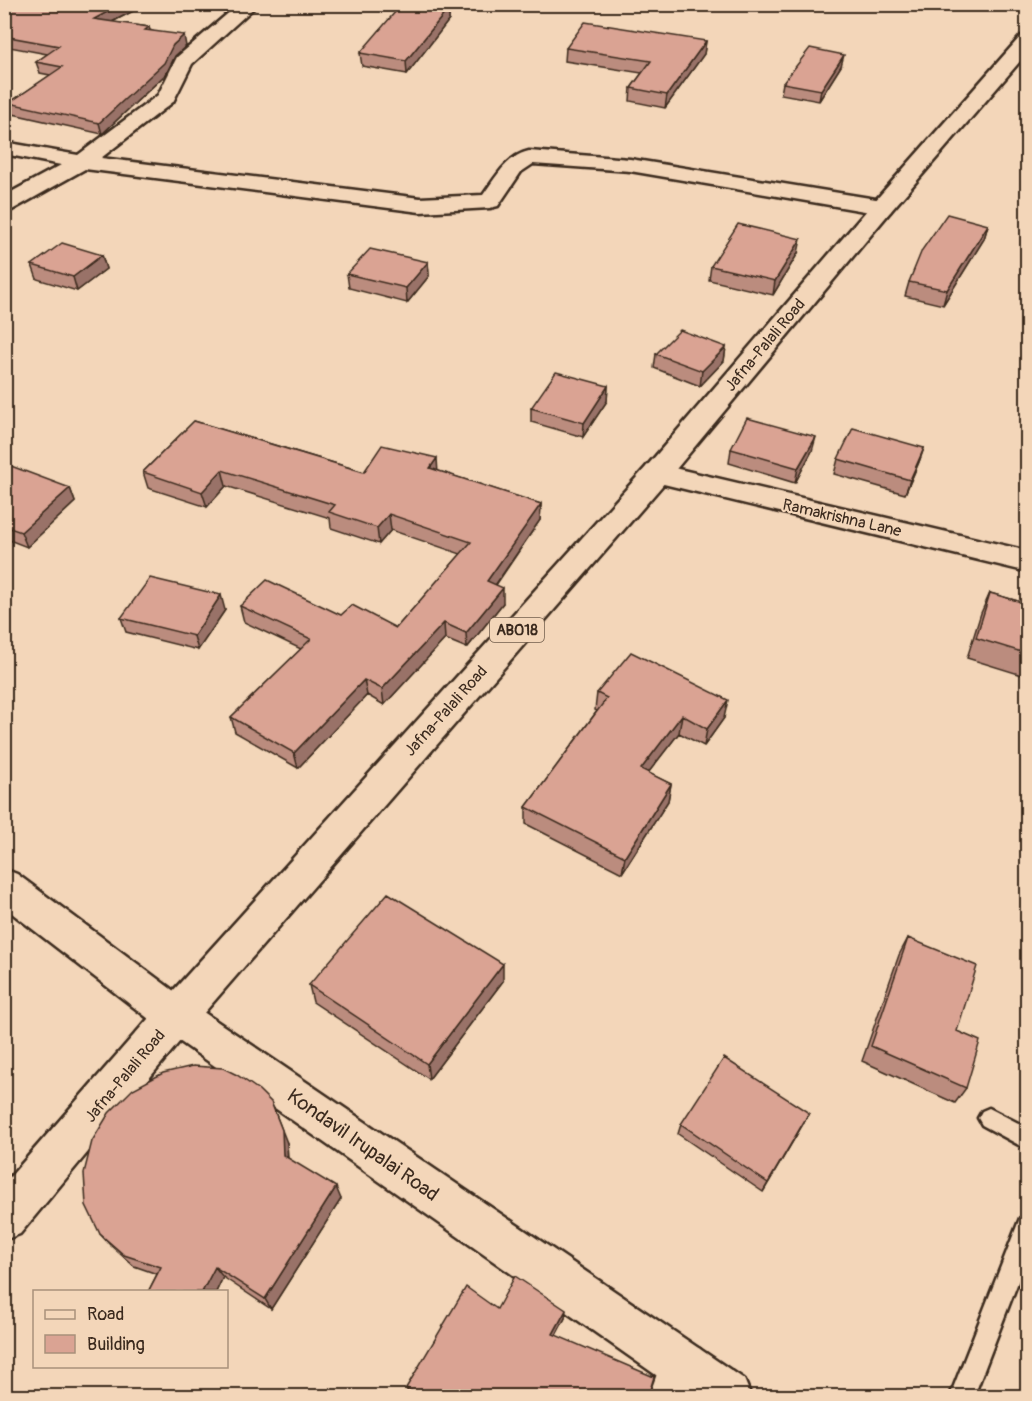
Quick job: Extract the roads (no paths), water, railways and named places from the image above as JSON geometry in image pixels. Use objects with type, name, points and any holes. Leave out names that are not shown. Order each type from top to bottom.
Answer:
[{"type":"street","points":[[4,205],[82,162],[166,98],[184,61],[250,4]]},
{"type":"street","name":"Jafna-Palali Road","points":[[4,1218],[176,1016],[657,473],[882,207],[1028,40]]},
{"type":"street","points":[[4,148],[82,162],[420,205],[490,201],[513,168],[529,157],[630,165],[882,207]]},
{"type":"street","name":"Ramakrishna Lane","points":[[657,473],[1028,562]]},
{"type":"street","name":"Kondavil Irupalai Road","points":[[4,885],[176,1016],[678,1381],[727,1396]]},
{"type":"lane","points":[[989,1118],[1028,1140]]},
{"type":"lane","points":[[962,1396],[1028,1227]]}]
